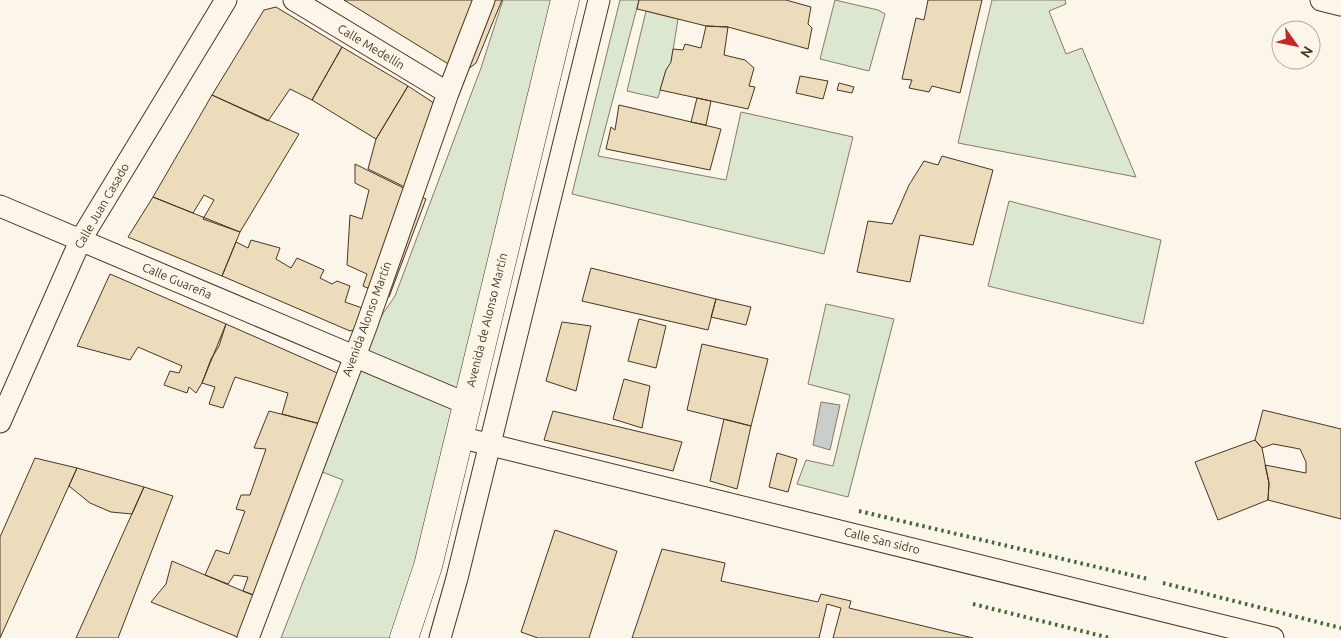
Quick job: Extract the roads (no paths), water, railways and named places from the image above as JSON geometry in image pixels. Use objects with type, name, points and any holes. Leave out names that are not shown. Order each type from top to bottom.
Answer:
[{"type":"main road","name":"Avenida de Alonso Martín","points":[[404,638],[428,566],[565,0]]},
{"type":"street","name":"Calle Juan Casado","points":[[0,422],[81,240],[226,0]]},
{"type":"street","name":"Calle Medellín","points":[[294,0],[448,94]]},
{"type":"street","name":"Avenida Alonso Martín","points":[[248,638],[415,192],[448,94],[484,0]]},
{"type":"street","points":[[440,638],[490,445],[599,0]]},
{"type":"street","points":[[1321,0],[1341,5]]},
{"type":"street","name":"Calle Guareña","points":[[0,206],[466,404]]},
{"type":"street","name":"Calle San sidro","points":[[458,437],[1273,638]]}]
